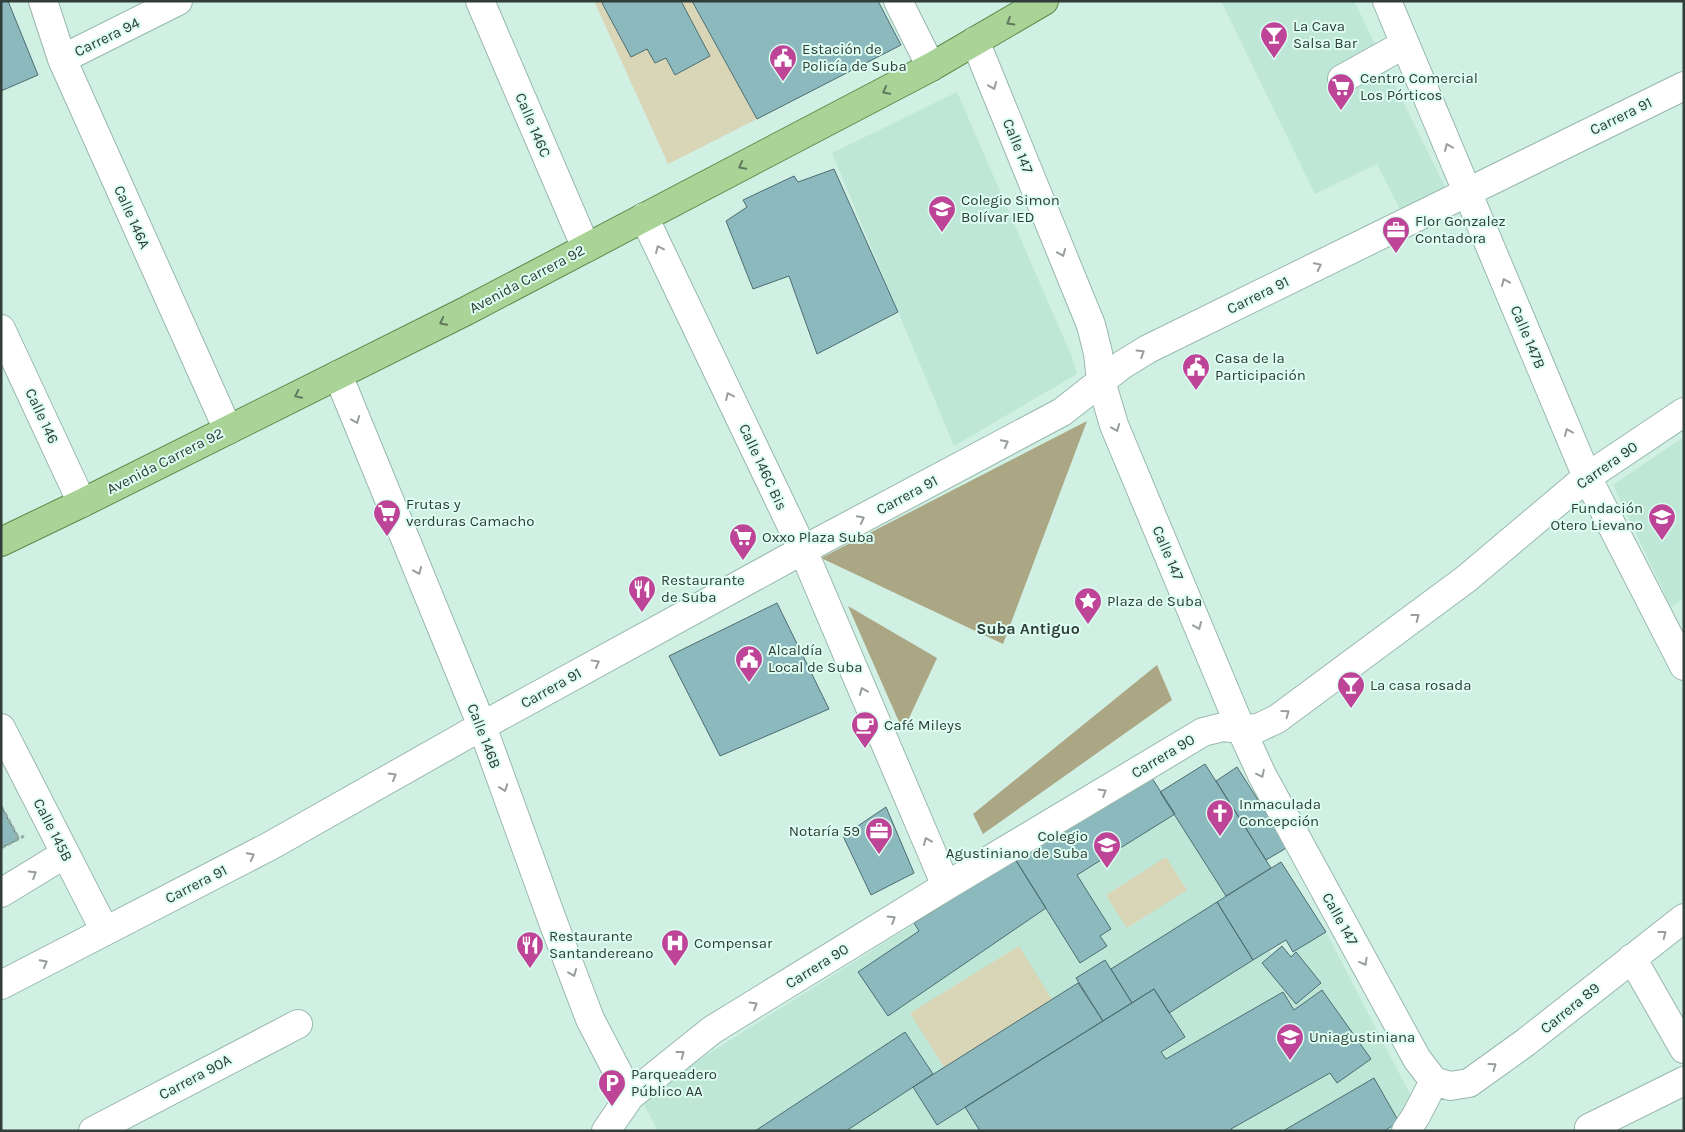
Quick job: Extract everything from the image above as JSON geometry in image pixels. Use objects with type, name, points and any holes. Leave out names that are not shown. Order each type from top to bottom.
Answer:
[{"type":"main road","name":"Avenida Carrera 92","points":[[1,542],[338,375],[586,248],[931,67],[1044,1]]},
{"type":"street","name":"Calle 146A","points":[[43,1],[62,59],[228,430]]},
{"type":"street","name":"Carrera 94","points":[[62,59],[178,1]]},
{"type":"street","name":"Calle 146C","points":[[480,1],[586,248]]},
{"type":"street","points":[[898,1],[931,67]]},
{"type":"street","name":"Calle 147B","points":[[1388,1],[1587,477],[1684,666]]},
{"type":"street","name":"Calle 147","points":[[975,41],[1091,325],[1098,353],[1101,381],[1114,425],[1241,729],[1278,806],[1407,1041],[1417,1058],[1442,1083]]},
{"type":"street","points":[[1342,79],[1405,44]]},
{"type":"street","name":"Carrera 91","points":[[1,985],[270,846],[482,726],[803,550],[1062,412],[1101,381],[1148,349],[1684,86]]},
{"type":"street","name":"Calle 146C Bis","points":[[644,217],[803,550],[946,886]]},
{"type":"street","name":"Calle 146","points":[[1,329],[82,503]]},
{"type":"street","name":"Calle 146B","points":[[338,375],[482,726],[590,1018],[630,1096]]},
{"type":"street","name":"Carrera 90","points":[[604,1129],[630,1096],[712,1030],[946,886],[1203,732],[1223,728],[1258,728],[1277,720],[1466,579],[1587,477],[1684,412]]},
{"type":"street","name":"Calle 145B","points":[[1,728],[104,931]]},
{"type":"street","points":[[1,893],[65,854]]},
{"type":"street","name":"Carrera 89","points":[[1442,1083],[1469,1083],[1526,1042],[1684,918]]},
{"type":"street","points":[[1632,958],[1684,1049]]},
{"type":"street","name":"Carrera 90A","points":[[93,1131],[298,1024]]},
{"type":"street","points":[[1589,1128],[1684,1081]]},
{"type":"street","points":[[1406,1131],[1442,1083]]},
{"type":"path","points":[[1,806],[18,839]]},
{"type":"shaded area","points":[[594,1],[692,1],[757,119],[668,164]]},
{"type":"shaded area","name":"Centro Comercial Los Pórticos","points":[[1221,1],[1354,1],[1445,187],[1400,209],[1377,164],[1315,194]]},
{"type":"shaded area","name":"Colegio Simon Bolívar IED","points":[[957,92],[1072,357],[1077,374],[954,446],[832,153]]},
{"type":"shaded area","points":[[1087,421],[1003,644],[821,558]]},
{"type":"shaded area","name":"Fundación Otero Lievano","points":[[1684,437],[1684,598],[1671,607],[1613,485]]},
{"type":"shaded area","points":[[848,606],[937,658],[903,731]]},
{"type":"shaded area","points":[[1157,665],[1172,700],[983,834],[973,814]]},
{"type":"shaded area","name":"Colegio Agustiniano de Suba","points":[[1150,775],[1277,963],[1326,932],[1412,1098],[1388,1131],[658,1131],[640,1097]]},
{"type":"shaded area","points":[[1166,857],[1187,890],[1127,928],[1106,895]]},
{"type":"shaded area","points":[[1019,946],[1055,1004],[947,1072],[910,1013]]},
{"type":"building","points":[[1,1],[8,1],[38,75],[1,91]]},
{"type":"building","points":[[605,1],[681,1],[710,56],[675,75],[666,58],[655,63],[647,49],[631,57],[602,3]]},
{"type":"building","name":"Estación de Policía de Suba","points":[[692,1],[878,1],[901,45],[757,119]]},
{"type":"building","points":[[834,169],[898,312],[817,354],[789,276],[753,289],[726,221],[747,207],[743,200],[794,176],[798,182]]},
{"type":"building","name":"Alcaldía Local de Suba","points":[[777,603],[829,709],[720,756],[669,656]]},
{"type":"building","name":"Inmaculada Concepción","points":[[1205,764],[1271,868],[1226,896],[1160,792]]},
{"type":"building","points":[[1237,767],[1288,847],[1266,860],[1216,781]]},
{"type":"building","points":[[1150,775],[1175,814],[1077,875],[1111,929],[1100,936],[1107,946],[1080,963],[1015,859]]},
{"type":"building","points":[[1,806],[19,839],[1,848]]},
{"type":"building","name":"Notaría 59","points":[[886,807],[914,873],[871,895],[843,836]]},
{"type":"building","points":[[1015,859],[1046,908],[888,1016],[858,972],[919,931],[914,923]]},
{"type":"building","points":[[1281,862],[1326,932],[1293,952],[1286,940],[1253,960],[1217,902]]},
{"type":"building","points":[[1217,902],[1253,960],[1169,1013],[1154,989],[1132,1003],[1111,969]]},
{"type":"building","points":[[1282,946],[1291,957],[1296,952],[1321,983],[1296,1004],[1262,963]]},
{"type":"building","points":[[1105,960],[1132,1003],[1103,1021],[1076,978]]},
{"type":"building","points":[[1078,983],[1103,1021],[937,1125],[913,1087]]},
{"type":"building","points":[[1154,989],[1185,1037],[1161,1052],[1166,1059],[1283,992],[1294,1010],[1322,990],[1371,1059],[1337,1083],[1330,1073],[1231,1129],[1232,1131],[980,1131],[965,1107]]},
{"type":"building","points":[[905,1032],[933,1074],[846,1131],[755,1131]]},
{"type":"building","points":[[1374,1078],[1399,1122],[1384,1131],[1283,1131]]},
{"type":"place","name":"La Cava Salsa Bar","points":[[1274,59]]},
{"type":"place","name":"Estación de Policía de Suba","points":[[783,82]]},
{"type":"place","name":"Centro Comercial Los Pórticos","points":[[1341,111]]},
{"type":"place","name":"Colegio Simon Bolívar IED","points":[[942,233]]},
{"type":"place","name":"Flor Gonzalez Contadora","points":[[1396,254]]},
{"type":"place","name":"Casa de la Participación","points":[[1196,391]]},
{"type":"place","name":"Frutas y verduras Camacho","points":[[387,537]]},
{"type":"place","name":"Fundación Otero Lievano","points":[[1662,541]]},
{"type":"place","name":"Oxxo Plaza Suba","points":[[743,561]]},
{"type":"place","name":"Restaurante de Suba","points":[[642,613]]},
{"type":"place","name":"Plaza de Suba","points":[[1088,625]]},
{"type":"place","name":"Alcaldía Local de Suba","points":[[749,683]]},
{"type":"place","name":"La casa rosada","points":[[1351,709]]},
{"type":"place","name":"Café Mileys","points":[[865,749]]},
{"type":"place","name":"Inmaculada Concepción","points":[[1220,837]]},
{"type":"place","name":"Notaría 59","points":[[879,855]]},
{"type":"place","name":"Colegio Agustiniano de Suba","points":[[1107,869]]},
{"type":"place","name":"Compensar","points":[[675,967]]},
{"type":"place","name":"Restaurante Santandereano","points":[[530,969]]},
{"type":"place","name":"Uniagustiniana","points":[[1290,1061]]},
{"type":"place","name":"Parqueadero Público AA","points":[[612,1107]]},
{"type":"district","name":"Suba Antiguo","points":[[1028,628]]}]
